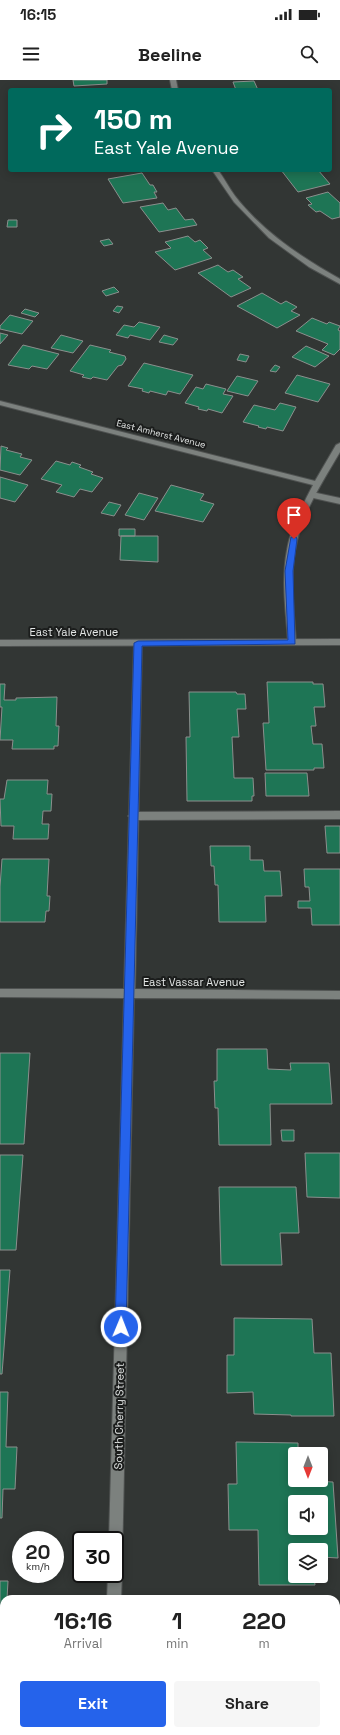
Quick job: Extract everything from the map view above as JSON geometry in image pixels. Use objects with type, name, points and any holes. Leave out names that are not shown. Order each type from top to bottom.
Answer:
[{"type":"street","points":[[216,172],[235,200],[254,221],[284,248],[314,268],[340,282]]},
{"type":"street","name":"East Amherst Avenue","points":[[0,403],[318,484]]},
{"type":"street","points":[[292,642],[289,587],[291,551],[298,525],[312,495],[340,445]]},
{"type":"street","points":[[312,495],[340,502]]},
{"type":"street","name":"East Yale Avenue","points":[[0,644],[340,642]]},
{"type":"street","name":"South Cherry Street","points":[[116,1531],[138,643]]},
{"type":"street","points":[[133,816],[340,815]]},
{"type":"street","name":"East Vassar Avenue","points":[[0,993],[340,995]]},
{"type":"street","points":[[114,1595],[115,1583]]},
{"type":"building","points":[[73,80],[107,80],[107,84],[74,86]]},
{"type":"building","points":[[254,81],[257,88],[235,88],[233,82]]},
{"type":"building","points":[[283,172],[320,172],[330,184],[298,192]]},
{"type":"building","points":[[142,173],[150,185],[153,185],[157,192],[154,192],[157,198],[123,203],[108,179]]},
{"type":"building","points":[[328,192],[340,203],[340,217],[332,219],[320,211],[316,212],[308,205],[312,204],[306,198]]},
{"type":"building","points":[[163,203],[168,210],[176,208],[185,220],[193,219],[197,225],[159,232],[140,207]]},
{"type":"building","points":[[8,220],[17,220],[17,227],[7,227]]},
{"type":"building","points":[[188,236],[195,242],[200,240],[208,248],[203,250],[212,258],[175,270],[155,252],[171,248],[165,242]]},
{"type":"building","points":[[109,239],[113,244],[104,246],[100,241]]},
{"type":"building","points":[[218,265],[228,272],[233,270],[243,277],[238,279],[251,288],[231,297],[198,273]]},
{"type":"building","points":[[114,287],[119,292],[106,296],[102,291]]},
{"type":"building","points":[[262,293],[281,304],[286,301],[297,307],[291,311],[300,315],[277,328],[237,306]]},
{"type":"building","points":[[117,306],[123,307],[119,313],[113,311]]},
{"type":"building","points":[[25,309],[39,313],[35,317],[21,313]]},
{"type":"building","points":[[10,315],[33,321],[22,334],[0,329],[0,326]]},
{"type":"building","points":[[312,318],[327,324],[329,322],[340,326],[338,330],[340,331],[340,349],[334,355],[322,350],[328,344],[296,331]]},
{"type":"building","points":[[139,322],[160,327],[150,340],[130,335],[128,338],[116,335],[124,325],[134,327]]},
{"type":"building","points":[[0,333],[8,335],[0,344]]},
{"type":"building","points":[[61,335],[83,341],[73,353],[51,348]]},
{"type":"building","points":[[164,335],[178,339],[173,345],[159,342]]},
{"type":"building","points":[[23,345],[59,354],[47,369],[32,366],[29,369],[8,365]]},
{"type":"building","points":[[90,345],[111,350],[109,352],[125,356],[126,359],[122,365],[118,366],[107,380],[93,377],[91,379],[82,377],[84,375],[70,371]]},
{"type":"building","points":[[306,346],[329,356],[315,367],[292,357]]},
{"type":"building","points":[[240,354],[249,356],[246,362],[237,360]]},
{"type":"building","points":[[144,363],[193,375],[180,394],[168,391],[166,395],[150,391],[149,393],[142,391],[143,389],[128,386]]},
{"type":"building","points":[[275,365],[280,367],[276,372],[270,371]]},
{"type":"building","points":[[297,375],[330,384],[318,402],[285,393]]},
{"type":"building","points":[[237,376],[258,381],[248,396],[227,391]]},
{"type":"building","points":[[206,384],[226,389],[223,394],[233,396],[222,413],[208,409],[207,411],[198,409],[199,407],[185,403],[196,387],[203,389]]},
{"type":"building","points":[[280,403],[296,407],[283,431],[267,427],[266,429],[243,422],[254,405],[275,410]]},
{"type":"building","points":[[1,446],[8,448],[6,450],[22,454],[20,457],[32,460],[20,475],[0,470]]},
{"type":"building","points":[[56,461],[70,465],[72,462],[81,465],[79,467],[93,472],[91,474],[103,478],[92,492],[80,489],[74,497],[56,492],[62,485],[41,479]]},
{"type":"building","points":[[0,477],[28,485],[15,502],[0,498]]},
{"type":"building","points":[[171,485],[204,494],[200,500],[214,504],[203,522],[155,511]]},
{"type":"building","points":[[139,493],[158,498],[144,520],[125,515]]},
{"type":"building","points":[[109,502],[121,505],[114,516],[101,513]]},
{"type":"building","points":[[119,529],[135,529],[135,536],[119,536]]},
{"type":"building","points":[[121,536],[158,536],[158,562],[120,560]]},
{"type":"building","points":[[267,682],[313,682],[313,684],[323,684],[325,707],[314,707],[316,726],[311,726],[313,744],[322,744],[324,768],[314,768],[314,770],[266,770],[263,723],[269,723]]},
{"type":"building","points":[[0,684],[5,684],[4,700],[16,700],[16,698],[57,697],[56,726],[59,726],[58,746],[54,746],[54,749],[12,749],[13,740],[0,740],[2,707],[0,707]]},
{"type":"building","points":[[189,692],[236,692],[237,694],[245,694],[246,709],[237,709],[239,737],[232,737],[234,778],[253,778],[254,796],[252,796],[252,801],[187,801],[186,737],[190,737]]},
{"type":"building","points":[[265,773],[307,773],[309,796],[266,796]]},
{"type":"building","points":[[7,780],[48,780],[47,794],[52,794],[51,811],[43,811],[42,824],[49,824],[48,839],[13,839],[14,826],[1,826],[0,799],[4,799]]},
{"type":"building","points":[[325,826],[340,826],[340,853],[327,853]]},
{"type":"building","points":[[210,846],[250,846],[250,860],[263,860],[264,871],[280,871],[282,896],[265,896],[266,922],[219,922],[218,885],[215,885],[214,866],[211,866]]},
{"type":"building","points":[[2,859],[49,859],[47,896],[50,896],[49,911],[46,911],[45,922],[0,922]]},
{"type":"building","points":[[304,869],[340,869],[340,925],[312,925],[311,908],[298,908],[298,901],[310,901],[309,887],[305,887]]},
{"type":"building","points":[[217,1049],[267,1049],[268,1069],[291,1070],[290,1063],[329,1063],[332,1104],[270,1104],[271,1145],[219,1145],[218,1108],[215,1108],[214,1081],[217,1081]]},
{"type":"building","points":[[0,1053],[30,1053],[24,1144],[0,1144]]},
{"type":"building","points":[[281,1130],[294,1130],[294,1141],[282,1141]]},
{"type":"building","points":[[305,1153],[340,1153],[340,1198],[307,1197]]},
{"type":"building","points":[[0,1155],[23,1155],[16,1250],[0,1250]]},
{"type":"building","points":[[219,1187],[296,1187],[299,1233],[280,1233],[282,1265],[221,1265]]},
{"type":"building","points":[[0,1270],[10,1270],[2,1374],[0,1374]]},
{"type":"building","points":[[234,1318],[312,1319],[314,1353],[331,1353],[334,1416],[254,1414],[253,1392],[227,1393],[227,1355],[234,1355]]},
{"type":"building","points":[[0,1392],[8,1392],[6,1447],[17,1447],[15,1489],[3,1489],[2,1518],[0,1518]]},
{"type":"building","points":[[236,1442],[298,1443],[298,1447],[288,1447],[288,1487],[328,1487],[328,1482],[333,1482],[338,1558],[328,1557],[328,1543],[288,1543],[288,1583],[315,1583],[315,1585],[259,1585],[258,1530],[229,1530],[228,1484],[237,1484]]},
{"type":"building","points":[[0,1581],[8,1581],[7,1595],[0,1595]]},
{"type":"route","points":[[121,1327],[138,643],[292,642],[289,571],[294,539]]}]
